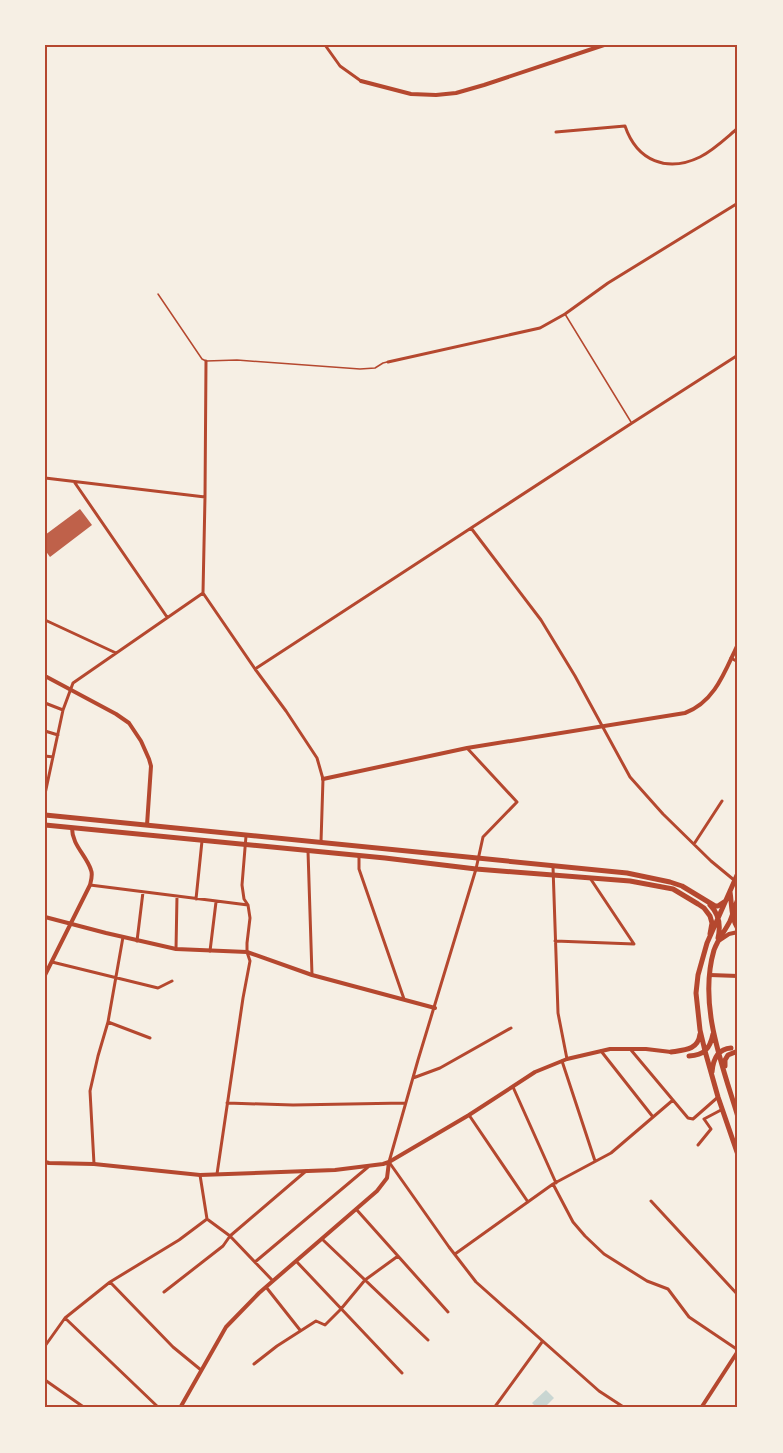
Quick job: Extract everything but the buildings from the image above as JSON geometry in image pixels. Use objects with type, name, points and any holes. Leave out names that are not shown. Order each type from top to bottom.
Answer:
[{"type":"main road","points":[[45,815],[627,873],[682,886],[718,906],[724,902]]},
{"type":"main road","points":[[45,825],[359,855],[476,869],[630,881],[673,889],[698,904],[708,912],[712,923],[710,934]]},
{"type":"main road","points":[[671,1052],[690,1049],[700,1039],[696,984],[710,934],[738,873]]},
{"type":"main road","points":[[730,891],[733,915],[738,930]]},
{"type":"main road","points":[[717,942],[733,915],[738,899]]},
{"type":"main road","points":[[708,902],[718,916],[720,929],[708,992],[714,1033],[738,1117]]},
{"type":"main road","points":[[700,1030],[718,1097],[738,1155]]},
{"type":"main road","points":[[714,1033],[722,1044],[736,1049]]},
{"type":"main road","points":[[688,1056],[705,1051],[714,1033]]},
{"type":"main road","points":[[712,1075],[719,1053],[723,1049],[736,1049]]},
{"type":"main road","points":[[725,1074],[726,1058],[736,1049]]},
{"type":"main road","points":[[671,1052],[702,1059],[709,1064]]},
{"type":"street","points":[[325,45],[340,66],[360,81],[411,94],[436,95],[484,86],[604,45]]},
{"type":"street","points":[[556,132],[626,126],[629,137],[644,155],[660,164],[667,165],[699,158],[738,128]]},
{"type":"street","points":[[388,362],[540,328],[738,203]]},
{"type":"street","points":[[255,669],[738,356]]},
{"type":"street","points":[[206,361],[203,593],[317,758],[323,779],[321,842]]},
{"type":"street","points":[[45,478],[205,497]]},
{"type":"street","points":[[75,483],[167,617]]},
{"type":"street","points":[[471,528],[541,620],[575,676],[630,777],[693,844],[734,880]]},
{"type":"street","points":[[45,794],[63,710],[73,683],[203,593]]},
{"type":"street","points":[[45,620],[116,653]]},
{"type":"street","points":[[323,779],[467,748],[685,713],[705,702],[714,691],[738,644]]},
{"type":"street","points":[[731,658],[738,662]]},
{"type":"street","points":[[45,676],[129,723],[141,741],[151,766],[147,825]]},
{"type":"street","points":[[45,703],[63,710]]},
{"type":"street","points":[[45,731],[58,735]]},
{"type":"street","points":[[180,1408],[226,1327],[266,1287],[377,1191],[387,1178],[405,1103],[476,869],[483,837],[517,802],[467,748]]},
{"type":"street","points":[[45,756],[53,757]]},
{"type":"street","points":[[693,844],[722,801]]},
{"type":"street","points":[[45,975],[90,885],[91,870],[73,838],[72,828]]},
{"type":"street","points":[[216,1174],[250,961],[248,952],[250,918],[242,885],[246,836]]},
{"type":"street","points":[[195,899],[202,841]]},
{"type":"street","points":[[308,851],[312,975]]},
{"type":"street","points":[[359,855],[359,869],[404,999]]},
{"type":"street","points":[[553,866],[558,1013],[567,1059]]},
{"type":"street","points":[[555,941],[634,944],[590,878]]},
{"type":"street","points":[[90,885],[248,905]]},
{"type":"street","points":[[137,941],[143,892]]},
{"type":"street","points":[[176,949],[177,896]]},
{"type":"street","points":[[210,951],[216,901]]},
{"type":"street","points":[[45,917],[176,949],[248,952],[312,975],[435,1008]]},
{"type":"street","points":[[717,942],[738,930]]},
{"type":"street","points":[[94,1164],[90,1091],[108,1022],[123,937]]},
{"type":"street","points":[[52,962],[158,987],[172,981]]},
{"type":"street","points":[[710,975],[738,976]]},
{"type":"street","points":[[108,1022],[150,1038]]},
{"type":"street","points":[[413,1078],[440,1068],[511,1028]]},
{"type":"street","points":[[630,1048],[688,1118],[693,1119],[718,1097]]},
{"type":"street","points":[[45,1169],[47,1163],[94,1164],[200,1175],[335,1170],[370,1166],[389,1162],[469,1116],[535,1072],[567,1059],[601,1051],[630,1048],[671,1052]]},
{"type":"street","points":[[601,1051],[653,1117]]},
{"type":"street","points":[[562,1061],[596,1161]]},
{"type":"street","points":[[513,1087],[573,1222],[604,1254],[647,1281],[668,1289],[689,1317],[738,1351],[701,1408]]},
{"type":"street","points":[[455,1254],[555,1184],[611,1153],[673,1100]]},
{"type":"street","points":[[227,1103],[293,1105],[405,1103]]},
{"type":"street","points":[[698,1145],[711,1130],[704,1119],[721,1110],[725,1115]]},
{"type":"street","points":[[469,1116],[528,1202]]},
{"type":"street","points":[[389,1162],[476,1282],[599,1391],[625,1408]]},
{"type":"street","points":[[255,1262],[370,1166]]},
{"type":"street","points":[[164,1292],[223,1246],[230,1236],[306,1171]]},
{"type":"street","points":[[200,1175],[207,1219],[230,1236],[273,1281]]},
{"type":"street","points":[[651,1201],[738,1294]]},
{"type":"street","points":[[356,1209],[448,1312]]},
{"type":"street","points":[[45,1346],[65,1318],[111,1282],[179,1240],[207,1219]]},
{"type":"street","points":[[321,1239],[428,1340]]},
{"type":"street","points":[[254,1364],[316,1321],[326,1325],[365,1280],[399,1256]]},
{"type":"street","points":[[296,1261],[402,1373]]},
{"type":"street","points":[[111,1282],[173,1347],[201,1370]]},
{"type":"street","points":[[266,1287],[300,1330]]},
{"type":"street","points":[[65,1318],[159,1408]]},
{"type":"street","points":[[494,1408],[542,1342]]},
{"type":"street","points":[[45,1380],[84,1408]]},
{"type":"lane","points":[[158,294],[202,359],[206,361],[237,360],[360,369],[375,368],[388,362]]},
{"type":"lane","points":[[565,314],[632,423]]},
{"type":"shaded area","points":[[546,1390],[554,1398],[544,1408],[537,1408],[532,1403]]}]
